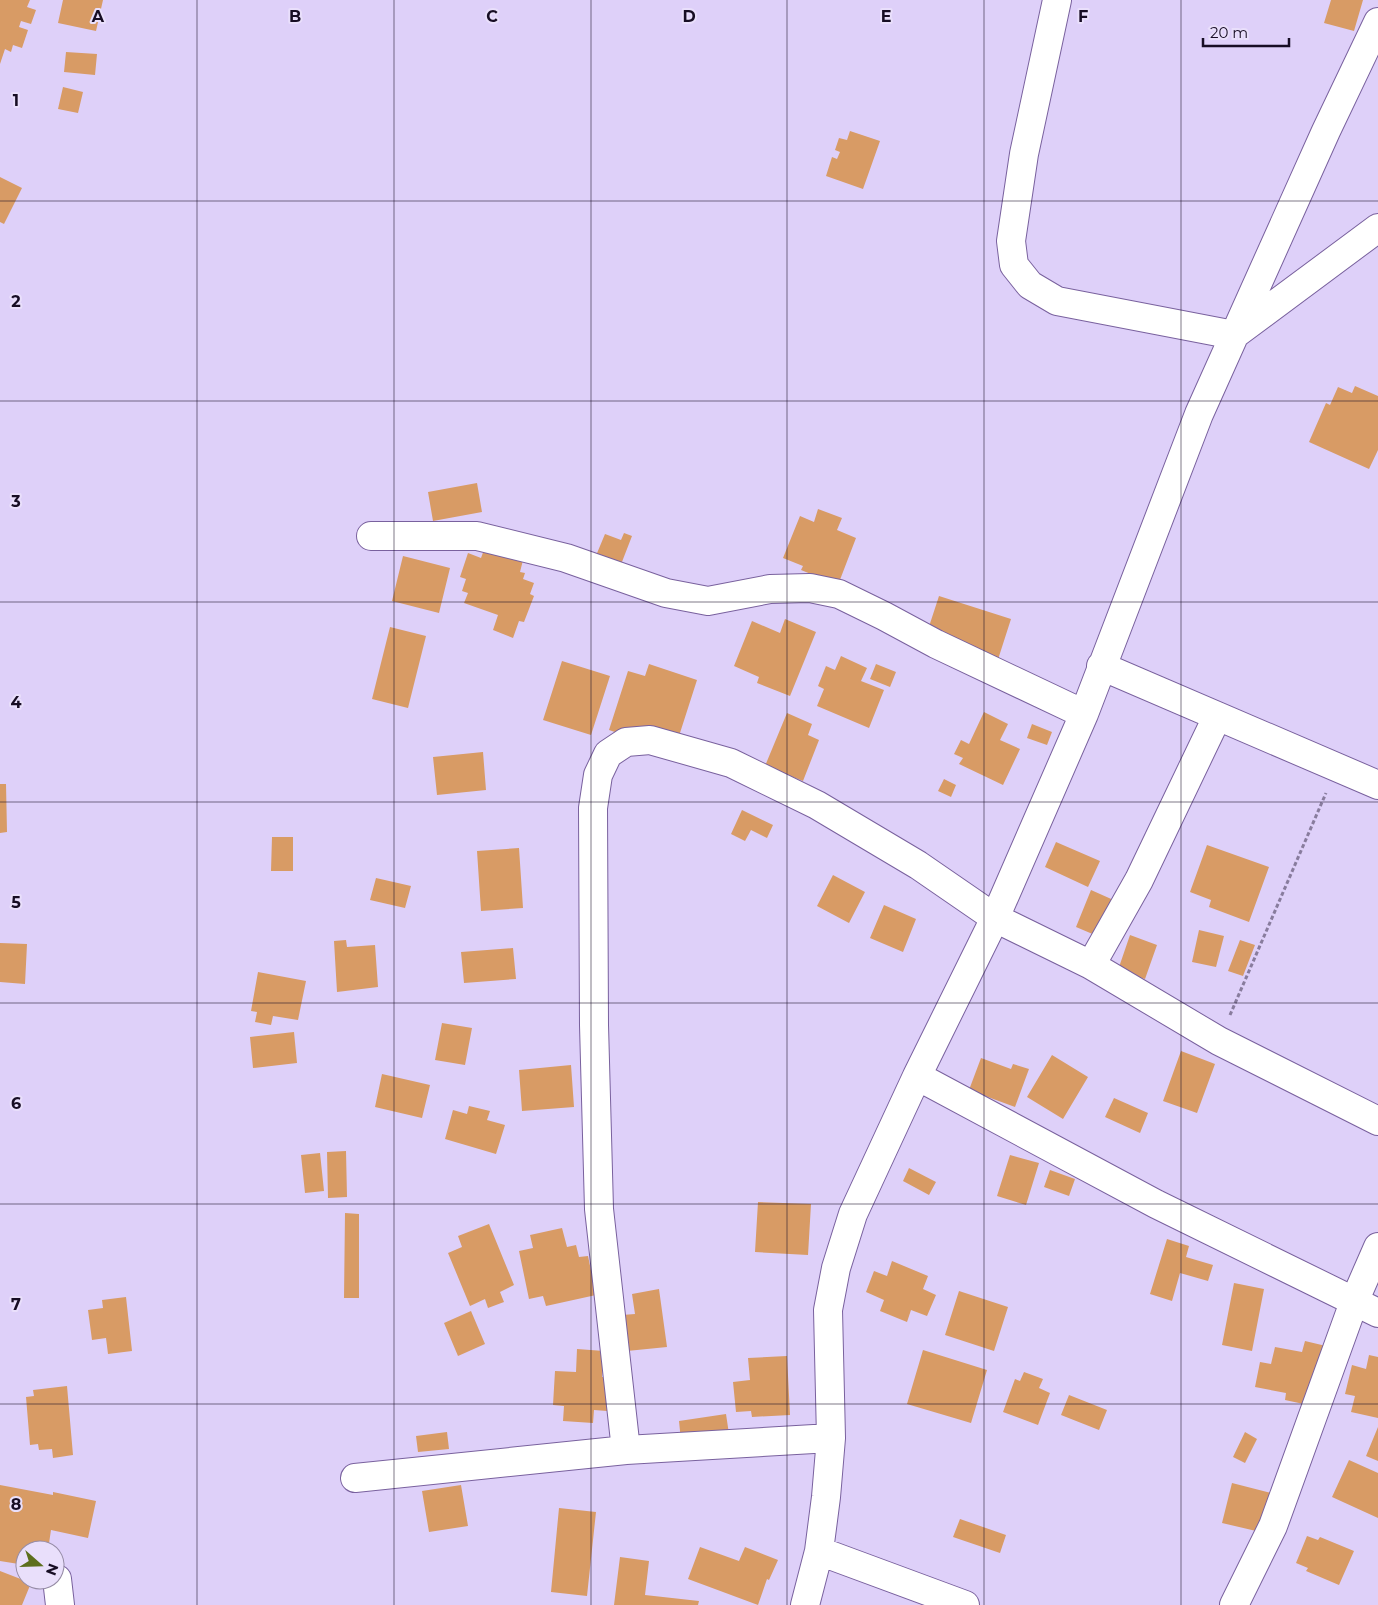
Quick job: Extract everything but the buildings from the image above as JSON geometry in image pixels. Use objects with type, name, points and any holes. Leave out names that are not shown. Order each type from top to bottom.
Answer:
[{"type":"street","points":[[1058,0],[1024,154],[1011,242],[1014,265],[1030,285],[1057,302],[1234,335],[1378,228]]},
{"type":"street","points":[[805,1605],[819,1550],[831,1438],[828,1310],[836,1268],[854,1214],[917,1076],[995,918],[1084,714],[1199,414],[1326,131],[1378,22]]},
{"type":"street","points":[[371,536],[477,536],[566,558],[666,593],[708,602],[770,589],[810,588],[839,594],[936,644],[1084,714]]},
{"type":"street","points":[[1101,666],[1378,785]]},
{"type":"street","points":[[1091,966],[1139,880],[1217,717]]},
{"type":"street","points":[[626,1450],[599,1209],[594,1025],[592,808],[598,775],[608,754],[626,742],[650,740],[732,763],[817,805],[918,865],[995,918],[1091,966],[1219,1041],[1378,1121]]},
{"type":"street","points":[[917,1076],[1156,1204],[1366,1308]]},
{"type":"street","points":[[1234,1605],[1273,1526],[1366,1308],[1378,1247]]},
{"type":"street","points":[[355,1478],[626,1450],[831,1438]]},
{"type":"street","points":[[819,1550],[965,1605]]},
{"type":"path","points":[[1219,1041],[1337,767]]}]
